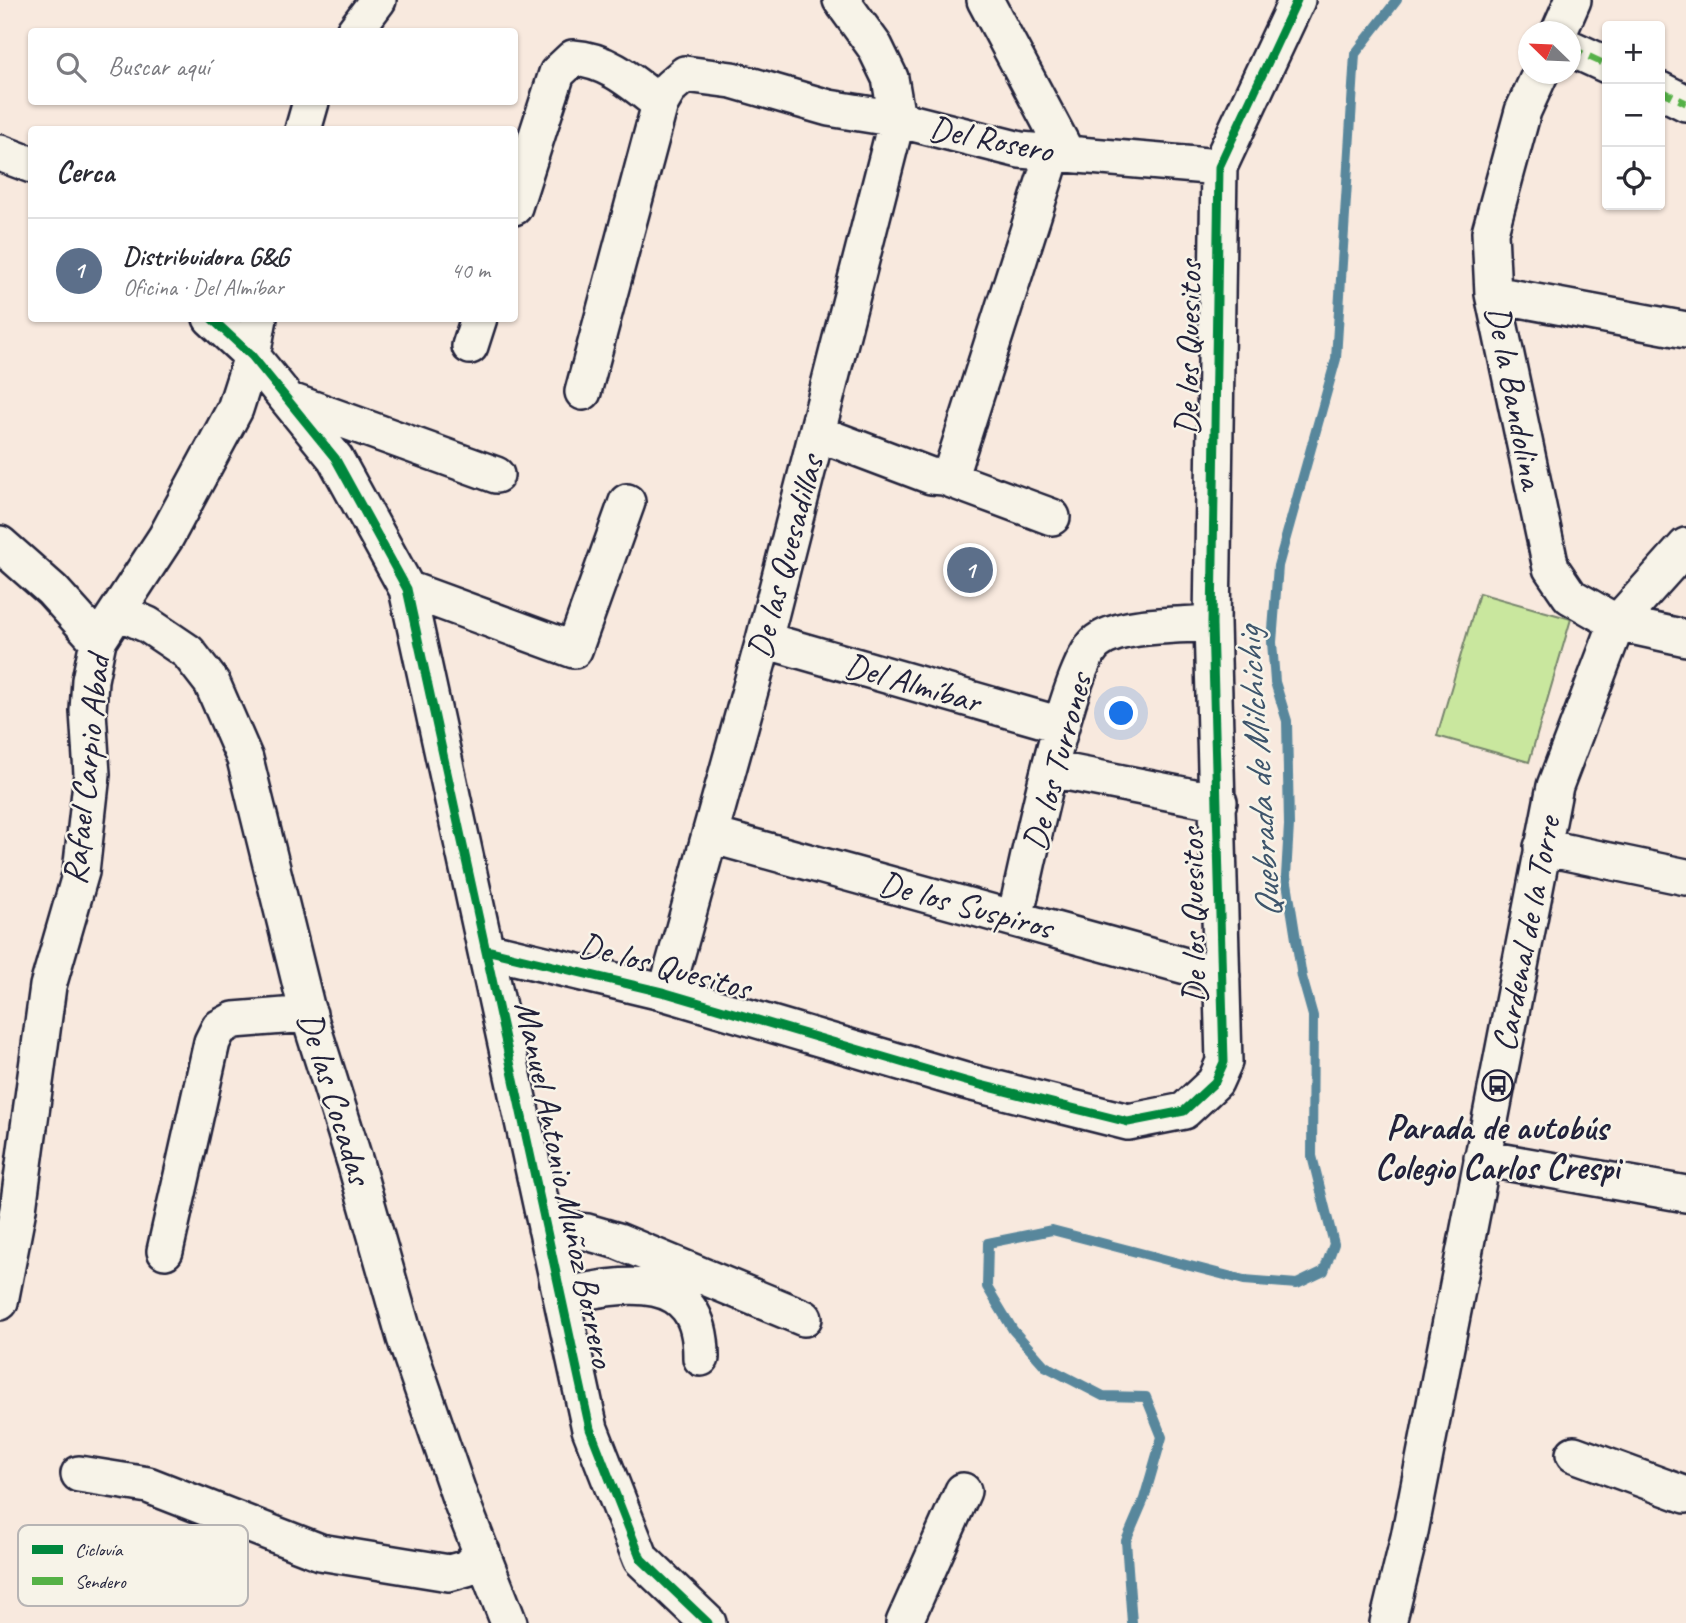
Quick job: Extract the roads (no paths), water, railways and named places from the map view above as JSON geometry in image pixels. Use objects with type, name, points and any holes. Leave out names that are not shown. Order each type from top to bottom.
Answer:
[{"type":"street","points":[[357,28],[378,0]]},
{"type":"street","name":"Del Rosero","points":[[841,0],[875,47],[890,78],[897,119],[1020,150],[1219,167]]},
{"type":"street","points":[[944,477],[951,472],[1060,154],[985,0]]},
{"type":"street","name":"De los Quesitos","points":[[486,950],[666,993],[965,1081],[1128,1122],[1184,1111],[1215,1082],[1224,1062],[1219,802],[1212,623],[1219,167],[1297,0]]},
{"type":"street","points":[[1564,21],[1573,0]]},
{"type":"street","points":[[1581,53],[1602,63]]},
{"type":"street","points":[[518,195],[557,73],[573,58],[593,59],[621,74],[660,104]]},
{"type":"street","points":[[583,391],[660,104],[670,87],[685,74],[732,80],[829,108],[897,119]]},
{"type":"street","name":"De la Bandolina","points":[[1535,84],[1523,111],[1490,232],[1493,293],[1551,568],[1570,596],[1617,623],[1686,638]]},
{"type":"street","points":[[1665,92],[1686,103]]},
{"type":"street","points":[[304,126],[310,105]]},
{"type":"street","name":"De las Quesadillas","points":[[666,993],[764,640],[897,119]]},
{"type":"street","points":[[0,153],[28,164]]},
{"type":"street","points":[[1493,293],[1686,330]]},
{"type":"street","name":"Manuel Antonio Muñoz Borrero","points":[[215,322],[252,356],[335,458],[407,589],[590,1429],[641,1559],[708,1623]]},
{"type":"street","name":"Rafael Carpio Abad","points":[[0,1301],[18,1209],[48,986],[81,872],[92,775],[88,711],[90,680],[98,641],[166,537],[234,409],[252,356],[258,322]]},
{"type":"street","points":[[288,400],[496,475]]},
{"type":"street","points":[[817,433],[931,476],[944,477],[1052,517]]},
{"type":"street","points":[[407,589],[574,650],[627,502]]},
{"type":"street","points":[[0,544],[52,590],[98,641]]},
{"type":"street","points":[[1617,623],[1686,546]]},
{"type":"street","name":"De las Cocadas","points":[[119,612],[148,625],[188,652],[212,683],[245,759],[309,1014],[405,1338],[460,1498],[509,1623]]},
{"type":"street","name":"De los Turrones","points":[[1016,918],[1061,725],[1082,663],[1097,643],[1122,631],[1212,623]]},
{"type":"street","name":"Cardenal de la Torre","points":[[1388,1623],[1409,1537],[1555,786],[1617,623]]},
{"type":"street","name":"Del Almíbar","points":[[764,640],[1061,725]]},
{"type":"street","points":[[1051,769],[1219,802]]},
{"type":"street","name":"De los Suspiros","points":[[710,835],[1222,976]]},
{"type":"street","points":[[1542,847],[1686,877]]},
{"type":"street","points":[[165,1251],[212,1042],[219,1028],[234,1020],[309,1014]]},
{"type":"street","points":[[1482,1158],[1686,1194]]},
{"type":"street","points":[[546,1228],[587,1232],[618,1241],[804,1318]]},
{"type":"street","points":[[561,1296],[606,1287],[635,1286],[678,1297],[695,1313],[702,1333],[701,1358]]},
{"type":"street","points":[[1574,1454],[1686,1495]]},
{"type":"street","points":[[79,1474],[148,1485],[320,1552],[449,1573],[467,1568],[482,1552]]},
{"type":"street","points":[[905,1623],[963,1491]]},
{"type":"waterway","name":"Quebrada de Milchichig","points":[[1132,1623],[1126,1541],[1144,1499],[1162,1437],[1146,1397],[1103,1396],[1045,1366],[1013,1330],[987,1287],[988,1243],[1052,1230],[1244,1280],[1297,1284],[1324,1271],[1334,1244],[1312,1156],[1313,1016],[1302,977],[1286,876],[1289,825],[1287,721],[1275,682],[1272,642],[1278,566],[1336,359],[1355,54],[1397,0]]},
{"type":"place","name":"Distribuidora G&G","points":[[970,570]]},
{"type":"place","name":"Parada de autobús Colegio Carlos Crespi","points":[[1497,1086]]}]
